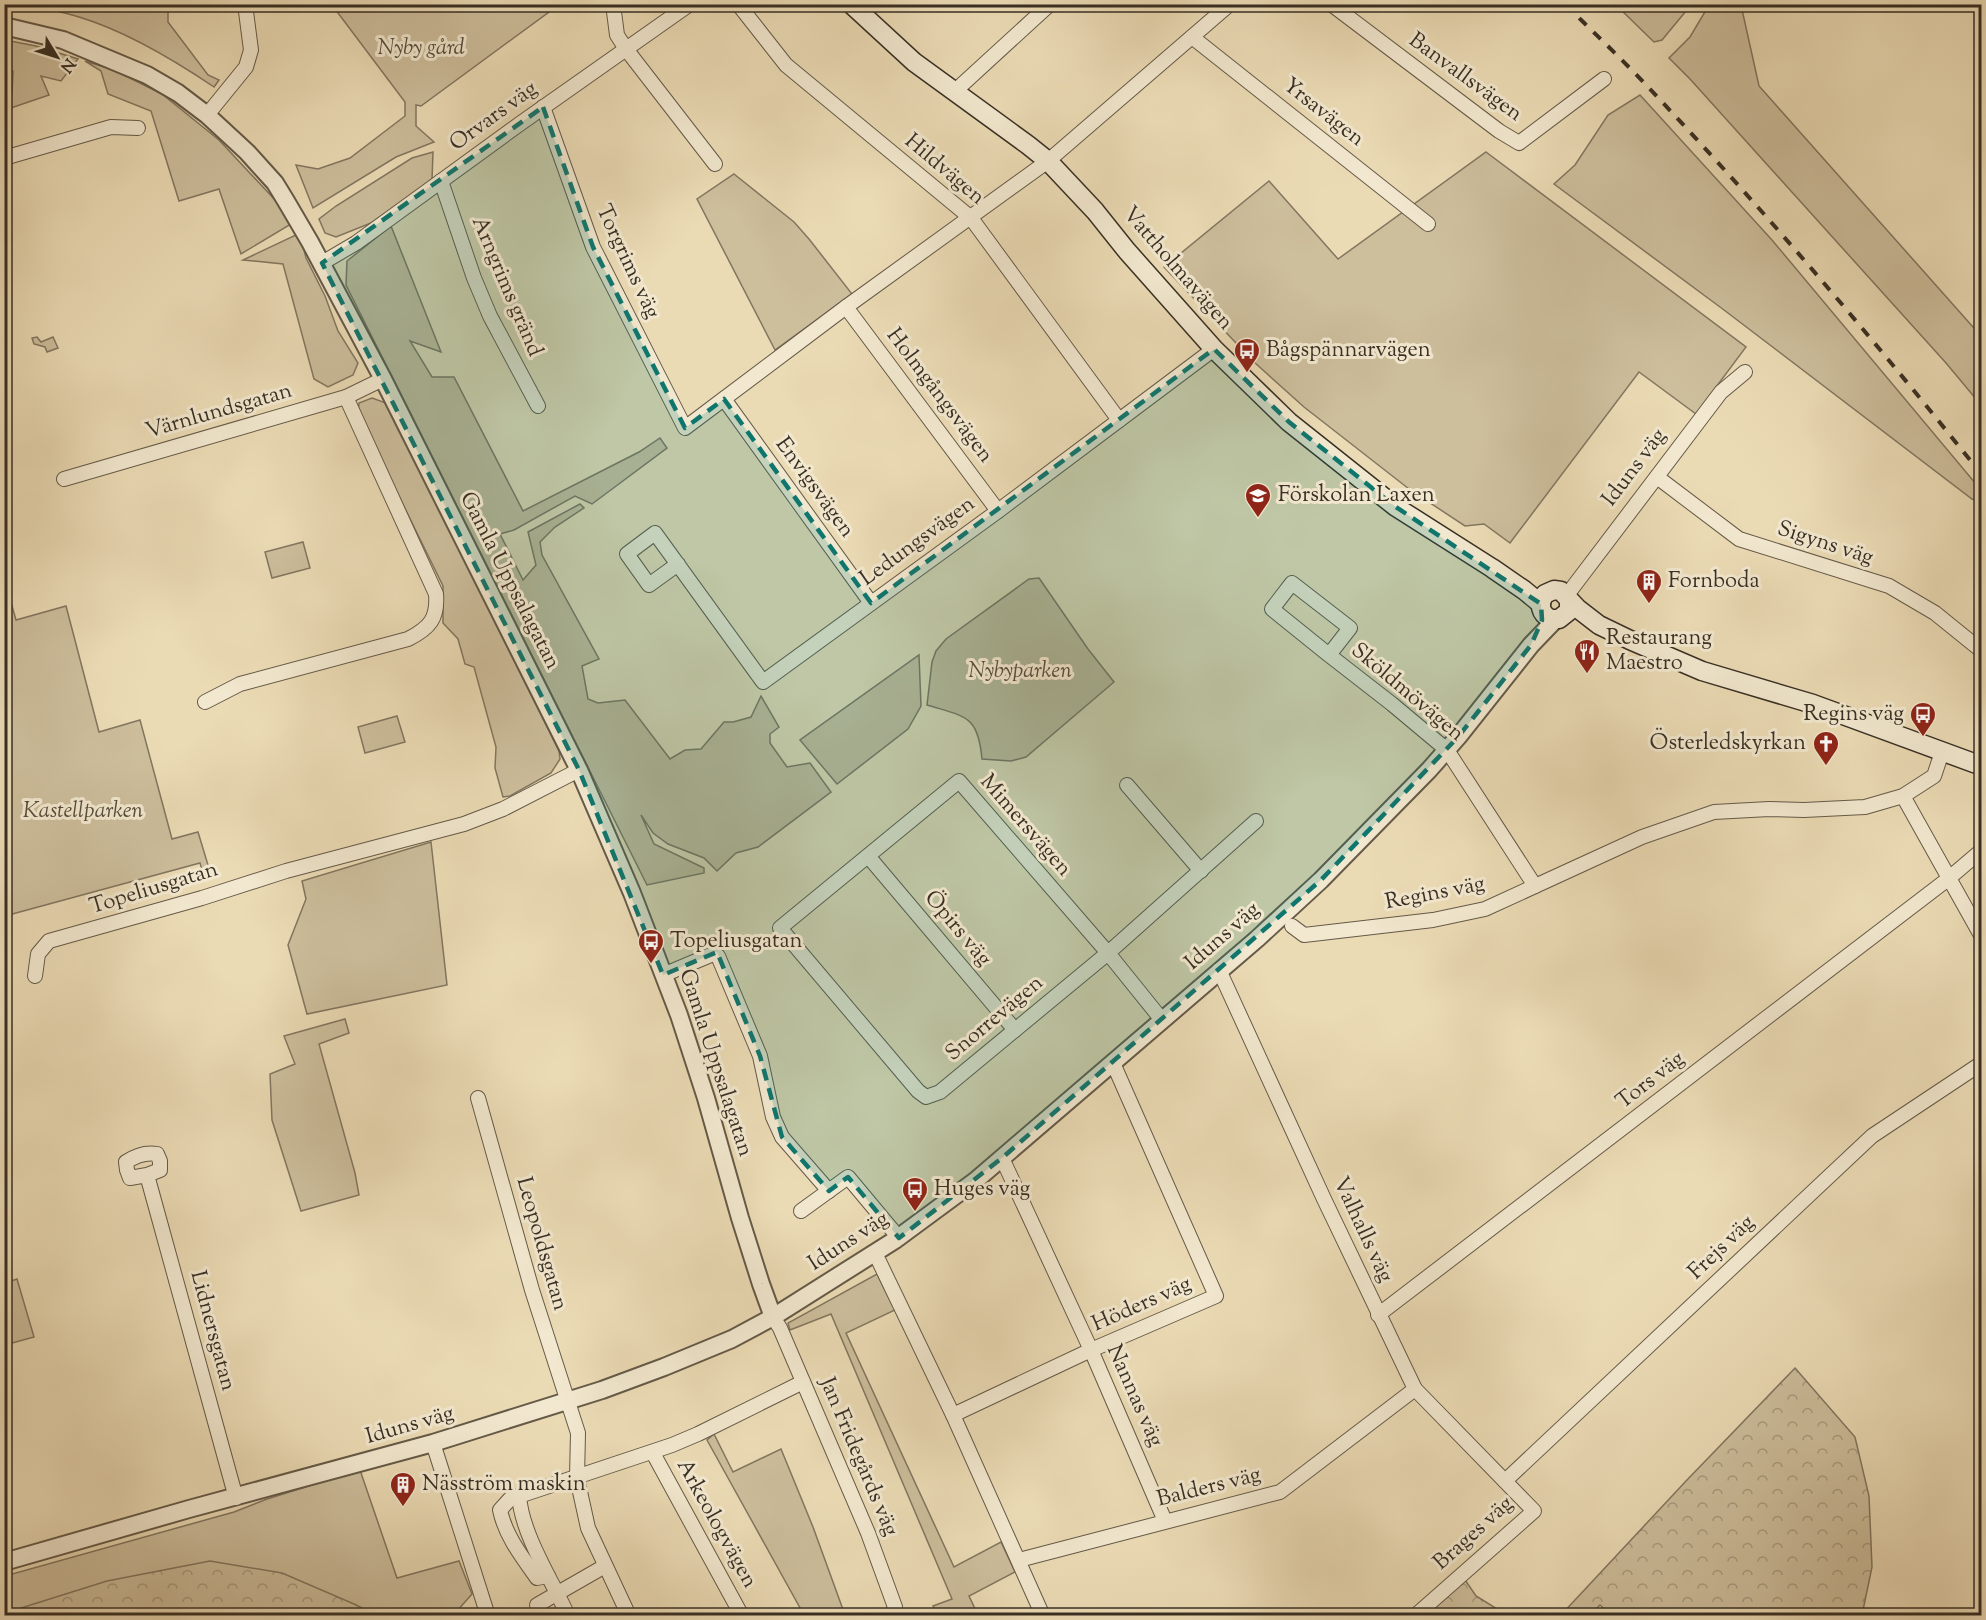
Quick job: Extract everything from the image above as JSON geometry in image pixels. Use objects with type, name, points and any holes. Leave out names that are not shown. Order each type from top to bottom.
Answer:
[{"type":"main road","name":"Vattholmavägen","points":[[851,4],[914,62],[988,114],[1048,161],[1095,211],[1214,349],[1289,422],[1396,507],[1555,606],[1630,640],[1702,671],[1813,704],[1982,766]]},
{"type":"street","points":[[207,115],[246,68],[251,50],[245,4]]},
{"type":"street","points":[[613,4],[617,35],[626,50],[715,164]]},
{"type":"street","name":"Orvars väg","points":[[322,263],[357,243],[690,4]]},
{"type":"street","name":"Hildvägen","points":[[738,4],[786,65],[971,218],[1119,420]]},
{"type":"street","points":[[954,92],[1050,4]]},
{"type":"street","points":[[724,399],[846,307],[1048,161],[1230,4]]},
{"type":"street","name":"Banvallsvägen","points":[[1332,4],[1499,131],[1526,145],[1604,79]]},
{"type":"street","name":"Gamla Uppsalagatan","points":[[4,26],[63,40],[147,75],[178,93],[207,115],[247,152],[275,183],[322,263],[383,379],[579,770],[632,893],[663,975],[706,1098],[760,1284],[773,1317]]},
{"type":"street","name":"Yrsavägen","points":[[1192,37],[1428,224]]},
{"type":"street","name":"Torgrims väg","points":[[543,108],[593,247],[685,428],[724,399]]},
{"type":"street","points":[[4,158],[111,127],[138,128]]},
{"type":"street","name":"Arngrims gränd","points":[[441,181],[474,278],[490,316],[538,406]]},
{"type":"street","name":"Holmgångsvägen","points":[[846,307],[998,511]]},
{"type":"street","name":"Ledungsvägen","points":[[678,564],[763,682],[998,511],[1214,349]]},
{"type":"street","name":"Iduns väg","points":[[4,1562],[433,1443],[664,1367],[732,1339],[773,1317],[899,1238],[1002,1158],[1321,880],[1447,750],[1531,645],[1555,606],[1721,392],[1745,372]]},
{"type":"street","name":"Värnlundsgatan","points":[[64,479],[346,397],[383,379]]},
{"type":"street","points":[[205,702],[240,684],[408,639],[422,632],[432,622],[437,607],[436,594],[346,397]]},
{"type":"street","name":"Envigsvägen","points":[[724,399],[871,603]]},
{"type":"street","name":"Sigyns väg","points":[[1657,477],[1739,539],[1889,586],[1935,614],[1982,651]]},
{"type":"street","name":"Sköldmövägen","points":[[1329,655],[1350,628],[1292,583],[1272,609],[1329,655],[1392,704],[1447,750],[1535,886]]},
{"type":"street","name":"Regins väg","points":[[1292,926],[1304,935],[1433,920],[1485,909],[1642,837],[1714,812],[1865,807],[1903,796],[1934,776],[1942,752]]},
{"type":"street","name":"Topeliusgatan","points":[[35,976],[38,954],[49,942],[286,871],[464,824],[503,809],[579,770]]},
{"type":"street","name":"Mimersvägen","points":[[780,928],[959,781],[1108,953],[1162,1020]]},
{"type":"street","points":[[1127,785],[1201,870]]},
{"type":"street","points":[[1903,796],[1982,937]]},
{"type":"street","name":"Snorrevägen","points":[[780,928],[918,1091],[926,1097],[940,1092],[1108,953],[1256,821]]},
{"type":"street","name":"Tors väg","points":[[1378,1315],[1948,879],[1982,850]]},
{"type":"street","name":"Öpirs väg","points":[[868,856],[1015,1030]]},
{"type":"street","points":[[663,975],[713,954],[718,956],[760,1056],[773,1118],[782,1137],[829,1191]]},
{"type":"street","name":"Valhalls väg","points":[[1219,970],[1378,1315],[1415,1389],[1505,1481]]},
{"type":"street","name":"Höders väg","points":[[953,1415],[1091,1350],[1216,1296],[1113,1063]]},
{"type":"street","name":"Frejs väg","points":[[1505,1481],[1872,1136],[1982,1063]]},
{"type":"street","name":"Leopoldsgatan","points":[[478,1098],[532,1290],[578,1433],[578,1478],[588,1528],[629,1616]]},
{"type":"street","name":"Nannas väg","points":[[1002,1158],[1091,1350],[1166,1521]]},
{"type":"street","name":"Lidnersgatan","points":[[147,1175],[236,1498]]},
{"type":"street","points":[[801,1211],[848,1177],[899,1238]]},
{"type":"street","points":[[875,1253],[953,1415],[1043,1616]]},
{"type":"street","name":"Jan Fridegårds väg","points":[[773,1317],[780,1328],[868,1533],[895,1607],[891,1616]]},
{"type":"street","name":"Arkeologvägen","points":[[519,1496],[653,1453],[698,1434],[803,1382]]},
{"type":"street","name":"Balders väg","points":[[1019,1560],[1280,1492],[1415,1389]]},
{"type":"street","points":[[433,1443],[488,1616]]},
{"type":"street","name":"Arkeologvägen","points":[[653,1453],[742,1616]]},
{"type":"street","name":"Brages väg","points":[[1414,1616],[1534,1511],[1505,1481]]},
{"type":"street","points":[[548,1576],[537,1578],[520,1554],[502,1521],[500,1510],[510,1499],[519,1496],[520,1512],[568,1616]]},
{"type":"street","points":[[537,1605],[605,1566]]},
{"type":"highlighted area","points":[[543,107],[593,247],[685,428],[724,399],[871,603],[1214,349],[1289,422],[1396,507],[1541,604],[1542,620],[1531,645],[1458,737],[1321,880],[1002,1158],[899,1238],[848,1177],[829,1191],[782,1137],[760,1056],[717,952],[663,975],[579,770],[322,263]]},
{"type":"green space","points":[[82,4],[92,6],[94,4],[168,5],[168,22],[208,75],[219,80],[214,87],[166,57],[114,30],[73,15],[29,5]]},
{"type":"green space","name":"Nyby gård","points":[[332,5],[549,5],[549,12],[421,106],[416,105],[416,126],[434,142],[396,157],[313,208],[296,165],[318,169],[350,158],[405,116],[405,102]]},
{"type":"green space","points":[[1616,5],[1691,5],[1662,40],[1654,42]]},
{"type":"green space","points":[[1709,5],[1741,5],[1759,86],[1981,336],[1981,405],[1946,363],[1669,58],[1690,37]]},
{"type":"green space","points":[[5,40],[36,46],[78,59],[61,81],[41,76],[49,95],[5,110],[5,95],[12,94],[13,71],[5,69]]},
{"type":"green space","points":[[85,61],[114,70],[162,94],[219,140],[277,202],[291,224],[241,254],[219,189],[179,201],[151,111],[108,94],[101,71]]},
{"type":"green space","points":[[1640,95],[1772,240],[1981,490],[1981,502],[1972,499],[1554,184],[1575,165],[1608,115]]},
{"type":"green space","points":[[433,152],[432,180],[371,223],[336,237],[325,233],[319,219],[336,206],[412,158]]},
{"type":"green space","points":[[1486,152],[1746,347],[1696,414],[1639,372],[1510,543],[1484,524],[1465,526],[1409,489],[1304,407],[1254,362],[1164,267],[1269,181],[1338,259]]},
{"type":"green space","points":[[734,174],[794,222],[852,294],[775,350],[697,199]]},
{"type":"green space","points":[[391,226],[441,352],[410,341],[432,377],[454,377],[523,511],[639,452],[660,438],[667,448],[592,504],[575,496],[514,530],[500,534],[523,580],[536,565],[528,532],[580,504],[584,508],[555,527],[540,542],[542,555],[599,659],[582,666],[588,699],[598,703],[625,700],[670,759],[685,750],[701,749],[724,722],[751,717],[761,696],[779,727],[770,734],[770,743],[787,767],[810,763],[831,792],[758,847],[736,853],[717,871],[704,858],[668,844],[653,833],[641,815],[654,844],[704,868],[704,873],[647,885],[346,285],[347,261]]},
{"type":"green space","points":[[300,233],[306,258],[325,296],[338,331],[358,363],[353,375],[328,387],[314,379],[283,264],[243,260]]},
{"type":"green space","points":[[37,337],[41,342],[53,337],[58,348],[47,352],[45,347],[34,344],[32,338]]},
{"type":"green space","points":[[372,398],[386,403],[394,417],[559,751],[560,759],[551,773],[510,796],[503,797],[495,768],[496,747],[474,667],[465,664],[458,639],[443,623],[443,586],[358,413],[359,403]]},
{"type":"green space","points":[[303,542],[310,568],[272,578],[265,552]]},
{"type":"green space","name":"Kastellparken","points":[[4,578],[16,620],[66,606],[99,732],[140,720],[172,839],[198,832],[211,875],[204,878],[200,863],[5,916]]},
{"type":"green space","name":"Nybyparken","points":[[1039,578],[1114,682],[1026,757],[1011,761],[982,759],[977,734],[968,720],[927,705],[932,662],[936,651],[946,639],[1029,579]]},
{"type":"green space","points":[[919,655],[921,706],[908,729],[837,784],[800,740]]},
{"type":"green space","points":[[397,716],[405,742],[365,753],[358,727]]},
{"type":"green space","points":[[431,842],[447,985],[307,1014],[288,945],[306,899],[302,881]]},
{"type":"green space","points":[[345,1019],[349,1033],[319,1044],[359,1195],[301,1211],[272,1120],[270,1074],[295,1064],[284,1036]]},
{"type":"green space","points":[[877,1274],[895,1310],[846,1333],[954,1567],[1001,1542],[1015,1572],[969,1596],[978,1615],[937,1615],[933,1606],[952,1599],[831,1314],[790,1330],[788,1323]]},
{"type":"green space","points":[[17,1279],[34,1337],[5,1345],[5,1283]]},
{"type":"green space","points":[[1795,1368],[1855,1437],[1869,1496],[1872,1567],[1862,1615],[1612,1616],[1600,1605],[1590,1615],[1561,1615],[1686,1481]]},
{"type":"green space","points":[[714,1434],[733,1472],[781,1449],[845,1615],[804,1615],[707,1440]]},
{"type":"green space","points":[[360,1470],[397,1578],[459,1561],[472,1594],[457,1611],[458,1615],[375,1615],[354,1604],[5,1613],[5,1576],[234,1512],[267,1499]]},
{"type":"green space","points":[[210,1561],[282,1573],[375,1615],[5,1615],[5,1613],[107,1581]]},
{"type":"green space","points":[[1461,1574],[1476,1596],[1507,1615],[1415,1616]]},
{"type":"railway","points":[[1565,4],[1649,88],[1778,230],[1902,376],[1982,475]]},
{"type":"place","name":"Bågspännarvägen","points":[[1247,374]]},
{"type":"place","name":"Förskolan Laxen","points":[[1258,519]]},
{"type":"place","name":"Fornboda","points":[[1649,605]]},
{"type":"place","name":"Restaurang Maestro","points":[[1587,675]]},
{"type":"place","name":"Regins väg","points":[[1923,738]]},
{"type":"place","name":"Österledskyrkan","points":[[1826,767]]},
{"type":"place","name":"Topeliusgatan","points":[[651,965]]},
{"type":"place","name":"Huges väg","points":[[915,1213]]},
{"type":"place","name":"Näsström maskin","points":[[403,1508]]}]
